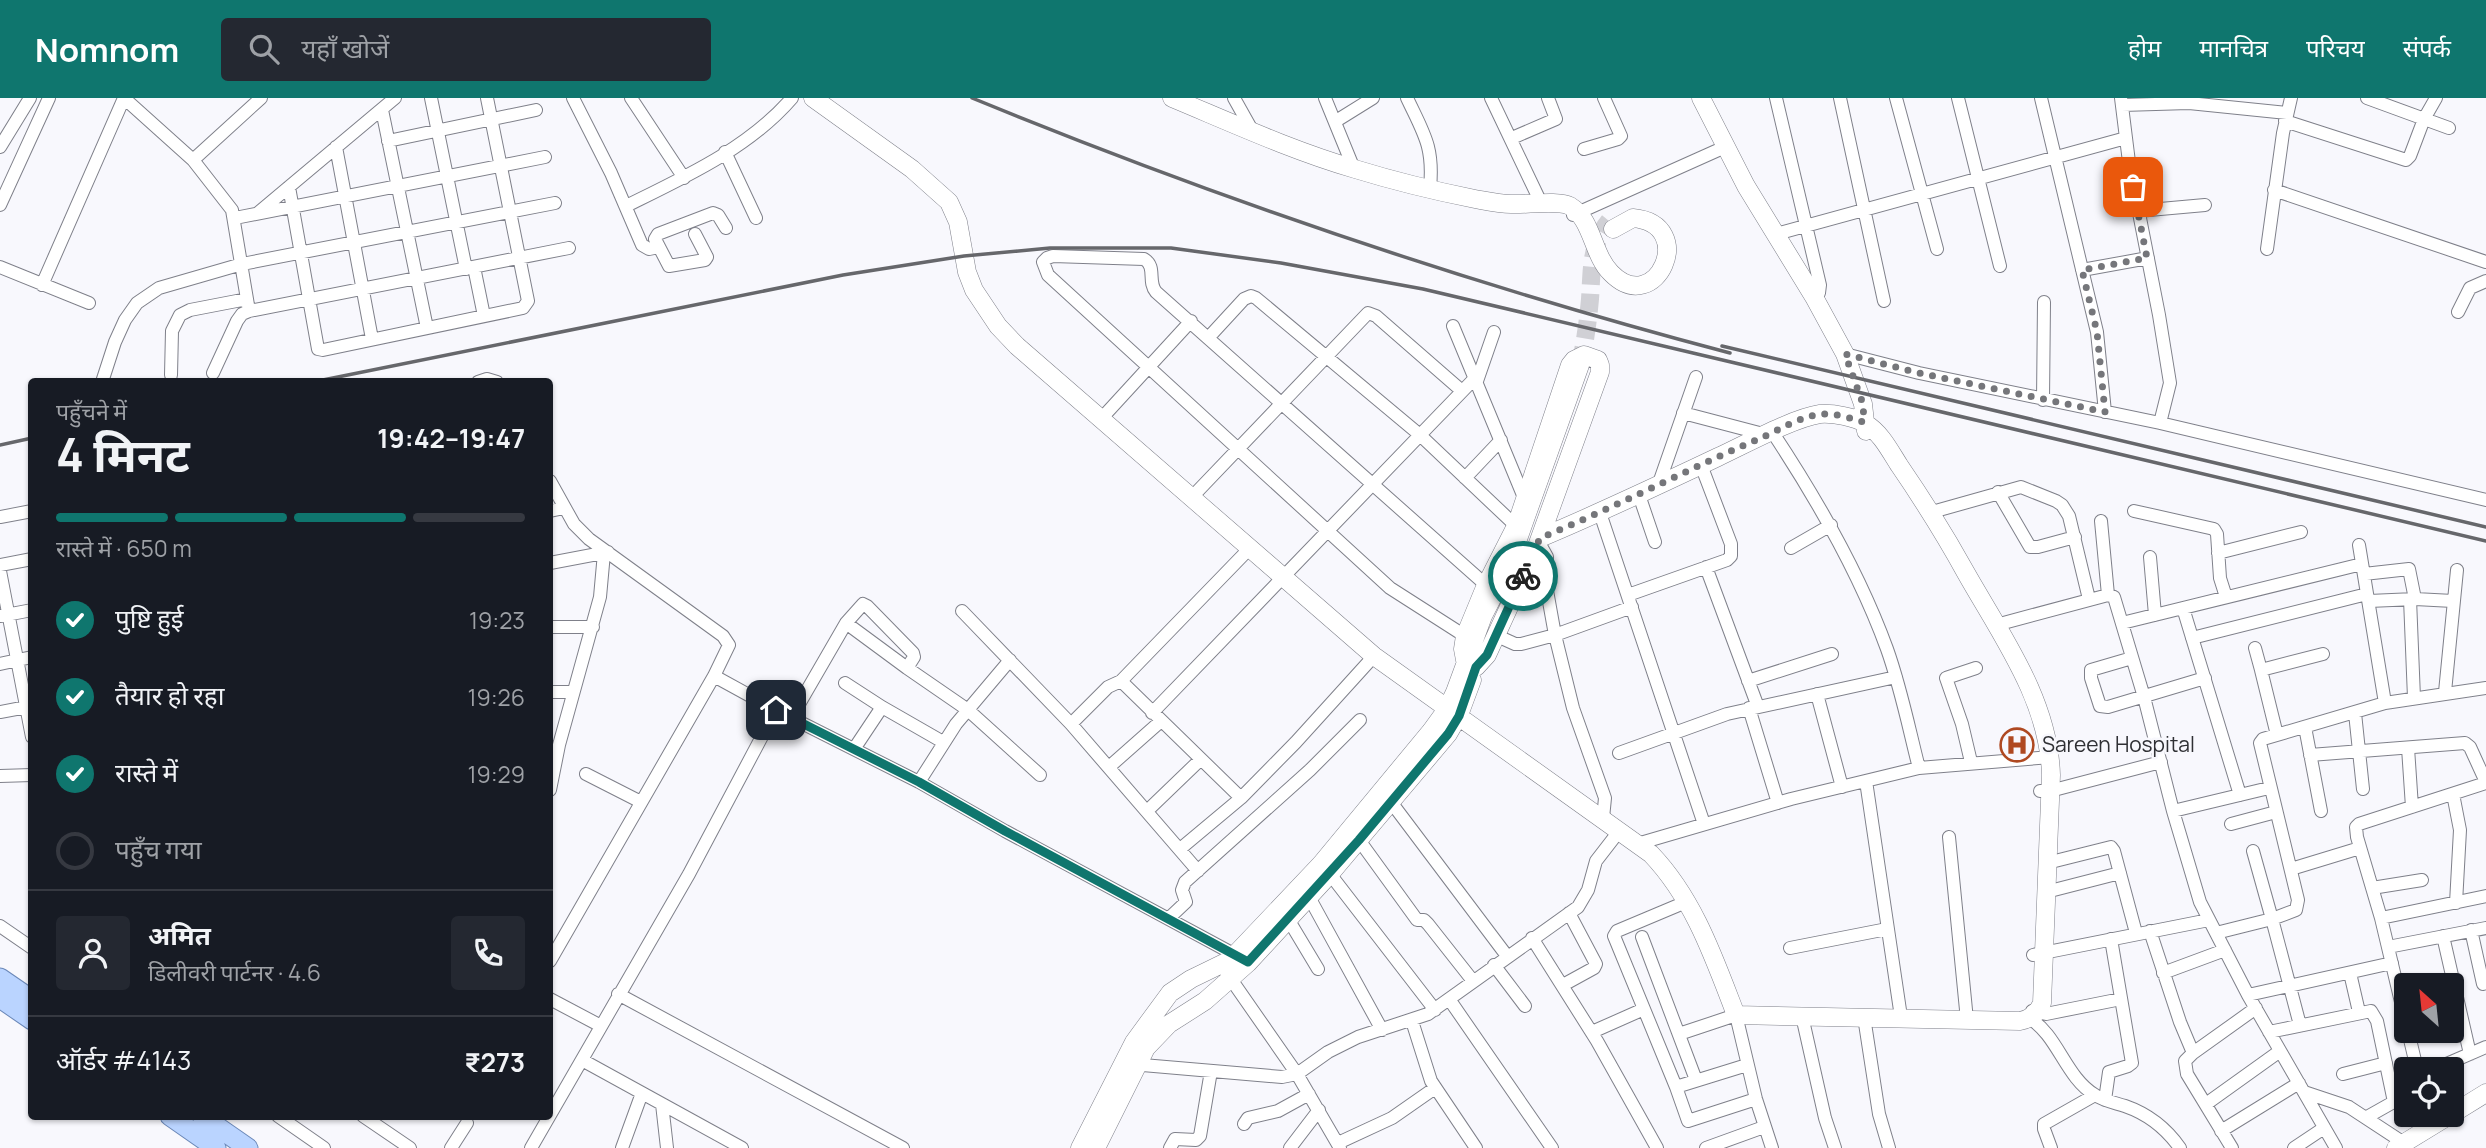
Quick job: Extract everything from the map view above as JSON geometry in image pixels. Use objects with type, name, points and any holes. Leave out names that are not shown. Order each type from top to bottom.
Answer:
[{"type":"main road","points":[[0,978],[28,997]]},
{"type":"main road","points":[[0,998],[28,1017]]},
{"type":"main road","points":[[176,1120],[216,1148]]},
{"type":"main road","points":[[212,1120],[248,1148]]},
{"type":"street","points":[[0,147],[30,98]]},
{"type":"street","points":[[0,205],[48,98]]},
{"type":"street","points":[[193,160],[261,98]]},
{"type":"street","points":[[256,214],[395,98]]},
{"type":"street","points":[[432,98],[456,222],[484,316]]},
{"type":"street","points":[[289,187],[318,349],[523,308],[527,305],[488,98]]},
{"type":"street","points":[[573,98],[642,245],[649,249],[659,247]]},
{"type":"street","points":[[631,98],[684,178]]},
{"type":"street","points":[[626,206],[684,178],[755,133],[792,98]]},
{"type":"street","points":[[813,98],[912,169],[949,202],[958,222],[967,272],[982,305],[1017,346],[1374,656],[1620,831],[1663,866],[1700,925],[1736,1015],[1756,1099],[1772,1148]]},
{"type":"street","points":[[1172,98],[1253,132],[1354,169],[1510,204],[1566,204],[1574,212],[1596,271],[1606,286],[1626,295],[1641,295],[1662,286],[1669,278],[1675,263],[1676,250],[1667,225],[1658,216],[1647,211],[1619,214],[1611,225]]},
{"type":"street","points":[[1234,98],[1253,132]]},
{"type":"street","points":[[1325,98],[1354,169]]},
{"type":"street","points":[[1336,121],[1373,98]]},
{"type":"street","points":[[1407,98],[1428,141],[1433,164],[1430,188]]},
{"type":"street","points":[[1491,98],[1542,205]]},
{"type":"street","points":[[1512,138],[1556,119],[1548,98]]},
{"type":"street","points":[[1584,149],[1621,136],[1604,98]]},
{"type":"street","points":[[1776,98],[1820,285],[1819,293],[1814,297]]},
{"type":"street","points":[[1840,98],[1884,301]]},
{"type":"street","points":[[1896,98],[1937,249]]},
{"type":"street","points":[[1958,98],[2000,265]]},
{"type":"street","points":[[2041,98],[2097,332],[2105,412]]},
{"type":"street","points":[[2267,249],[2274,190],[2291,98]]},
{"type":"street","points":[[2367,98],[2449,128]]},
{"type":"street","points":[[2160,424],[2170,383],[2138,211],[2122,101],[2251,103],[2406,160],[2436,98]]},
{"type":"street","points":[[1704,99],[1725,147],[1845,354],[1863,404],[1869,441],[1929,530],[2017,685],[2045,757]]},
{"type":"street","points":[[41,285],[131,100],[193,160],[227,201],[235,219],[248,305],[237,321],[213,373]]},
{"type":"street","points":[[382,110],[427,328]]},
{"type":"street","points":[[388,141],[536,110]]},
{"type":"street","points":[[1776,234],[2126,138]]},
{"type":"street","points":[[337,147],[372,339]]},
{"type":"street","points":[[1574,212],[1725,147]]},
{"type":"street","points":[[725,152],[756,218]]},
{"type":"street","points":[[235,219],[545,157]]},
{"type":"street","points":[[2274,190],[2486,262]]},
{"type":"street","points":[[104,378],[125,320],[137,303],[159,288],[242,264],[555,203]]},
{"type":"street","points":[[2138,211],[2205,205]]},
{"type":"street","points":[[695,234],[706,257],[703,261],[669,266],[655,239],[659,234],[713,212],[726,228]]},
{"type":"street","points":[[171,375],[172,331],[180,314],[190,310],[309,299],[569,248]]},
{"type":"street","points":[[1465,636],[1391,588],[1048,275],[1043,262],[1053,256],[1144,258],[1152,268],[1153,288],[1486,586]]},
{"type":"street","points":[[2082,270],[2147,258]]},
{"type":"street","points":[[0,267],[89,303]]},
{"type":"street","points":[[2458,312],[2470,288],[2486,281]]},
{"type":"street","points":[[1209,337],[1244,299],[1251,296],[1420,435],[1516,526]]},
{"type":"street","points":[[2043,400],[2044,302]]},
{"type":"street","points":[[1192,497],[1365,315],[1372,313],[1462,391]]},
{"type":"street","points":[[1101,419],[1191,321]]},
{"type":"street","points":[[1453,326],[1525,500]]},
{"type":"street","points":[[1109,768],[1328,530],[1462,391],[1477,379],[1494,332]]},
{"type":"street","points":[[1845,354],[2486,500]]},
{"type":"street","points":[[1584,355],[1594,357],[1600,365],[1600,372],[1539,542],[1487,655],[1471,666],[1463,649],[1465,636],[1516,526],[1570,365],[1584,355]]},
{"type":"street","points":[[1096,1148],[1131,1064],[1134,1042],[1170,993],[1191,979],[1234,965],[1288,919],[1330,874],[1448,734],[1453,712],[1486,629],[1523,551],[1585,366]]},
{"type":"street","points":[[1658,486],[1696,377]]},
{"type":"street","points":[[1683,413],[1770,434],[1831,525],[1874,618],[1896,677],[1919,768]]},
{"type":"street","points":[[1539,542],[1807,418],[1822,414],[1838,415],[1864,422],[1878,434],[1932,512],[2026,679],[2039,713],[2045,757],[2047,863],[2032,1014],[2067,1064],[2100,1098],[2144,1114],[2171,1135],[2180,1148]]},
{"type":"street","points":[[1465,478],[1500,440]]},
{"type":"street","points":[[1495,635],[1515,644],[1555,635],[1727,560],[1732,552],[1701,465]]},
{"type":"street","points":[[553,487],[574,524],[589,539],[727,640],[728,650],[553,956]]},
{"type":"street","points":[[1932,512],[2021,487],[2056,500],[2067,510],[2089,599]]},
{"type":"street","points":[[1998,492],[2030,547],[2075,537]]},
{"type":"street","points":[[1639,495],[1655,542]]},
{"type":"street","points":[[553,510],[564,508]]},
{"type":"street","points":[[2134,511],[2214,529],[2217,534],[2221,583],[2226,597]]},
{"type":"street","points":[[0,517],[28,512]]},
{"type":"street","points":[[1600,513],[1704,824]]},
{"type":"street","points":[[2101,521],[2108,595]]},
{"type":"street","points":[[1791,548],[1831,525]]},
{"type":"street","points":[[2218,553],[2301,532]]},
{"type":"street","points":[[1539,542],[1547,557],[1546,584],[1573,708],[1605,798],[1606,806],[1602,818]]},
{"type":"street","points":[[2359,545],[2385,703]]},
{"type":"street","points":[[1071,724],[1108,687],[1121,681],[1250,548]]},
{"type":"street","points":[[553,562],[606,552]]},
{"type":"street","points":[[554,745],[593,627],[606,552]]},
{"type":"street","points":[[2150,557],[2155,615]]},
{"type":"street","points":[[0,565],[28,560]]},
{"type":"street","points":[[1706,567],[1748,681],[1778,803]]},
{"type":"street","points":[[2122,623],[2226,597],[2363,569],[2409,569],[2414,698]]},
{"type":"street","points":[[2445,692],[2457,570]]},
{"type":"street","points":[[0,571],[4,616],[28,703]]},
{"type":"street","points":[[1996,625],[2089,599],[2108,595],[2114,597],[2144,697],[2193,882],[2209,920],[2249,995],[2336,1148]]},
{"type":"street","points":[[2192,638],[2368,598],[2453,601]]},
{"type":"street","points":[[791,718],[846,624],[860,606],[867,606],[913,653],[914,657],[907,668]]},
{"type":"street","points":[[2183,608],[2240,795]]},
{"type":"street","points":[[4,616],[28,611]]},
{"type":"street","points":[[962,611],[1071,724],[1198,871]]},
{"type":"street","points":[[846,624],[968,710],[1040,775]]},
{"type":"street","points":[[553,627],[593,627]]},
{"type":"street","points":[[2255,649],[2277,735]]},
{"type":"street","points":[[1748,681],[1832,654]]},
{"type":"street","points":[[2261,670],[2323,654]]},
{"type":"street","points":[[1180,849],[1241,798],[1374,656]]},
{"type":"street","points":[[0,664],[28,658]]},
{"type":"street","points":[[2132,658],[2095,668],[2090,673],[2098,703],[2104,708],[2205,678]]},
{"type":"street","points":[[919,782],[943,742],[1010,660]]},
{"type":"street","points":[[1971,762],[1962,724],[1946,678],[1976,668]]},
{"type":"street","points":[[714,676],[919,782],[1168,919],[1234,965],[1339,1146],[1392,1118],[1435,1087]]},
{"type":"street","points":[[1619,753],[1753,708],[1896,677]]},
{"type":"street","points":[[1121,681],[1241,798]]},
{"type":"street","points":[[845,683],[943,742]]},
{"type":"street","points":[[2216,933],[2297,911],[2298,900],[2260,743],[2263,739],[2385,703],[2486,688]]},
{"type":"street","points":[[553,692],[573,692]]},
{"type":"street","points":[[1817,694],[1842,787]]},
{"type":"street","points":[[0,712],[28,707]]},
{"type":"street","points":[[854,749],[882,707]]},
{"type":"street","points":[[553,1110],[689,874],[776,710]]},
{"type":"street","points":[[1080,1148],[1131,1064],[1169,1024],[1205,1001],[1432,731],[1453,712]]},
{"type":"street","points":[[2355,713],[2363,789]]},
{"type":"street","points":[[1168,919],[1186,902],[1182,885],[1360,720]]},
{"type":"street","points":[[2305,727],[2321,811]]},
{"type":"street","points":[[2311,755],[2467,744],[2486,782],[2359,824],[2356,831],[2360,848],[2394,973]]},
{"type":"street","points":[[2408,748],[2412,807]]},
{"type":"street","points":[[1637,844],[1778,803],[1919,768],[2045,757]]},
{"type":"street","points":[[1147,811],[1200,760]]},
{"type":"street","points":[[2045,791],[2161,762]]},
{"type":"street","points":[[586,774],[641,802]]},
{"type":"street","points":[[0,776],[28,775]]},
{"type":"street","points":[[1866,781],[1901,1017]]},
{"type":"street","points":[[2173,811],[2269,788]]},
{"type":"street","points":[[2038,953],[2045,791]]},
{"type":"street","points":[[2453,794],[2460,830],[2456,902]]},
{"type":"street","points":[[1391,802],[1507,956]]},
{"type":"street","points":[[2231,824],[2276,812]]},
{"type":"street","points":[[1131,1064],[1282,1077],[1297,1074],[1342,1044],[1412,1021],[1435,1010],[1569,913],[1583,900],[1596,861],[1620,831]]},
{"type":"street","points":[[1949,838],[1967,1020]]},
{"type":"street","points":[[1359,840],[1417,920],[1424,920],[1428,924],[1473,981]]},
{"type":"street","points":[[2047,863],[2111,847],[2136,933]]},
{"type":"street","points":[[2291,869],[2360,848]]},
{"type":"street","points":[[2253,851],[2300,1025]]},
{"type":"street","points":[[2046,891],[2120,873]]},
{"type":"street","points":[[1330,874],[1435,1010]]},
{"type":"street","points":[[2372,888],[2422,880]]},
{"type":"street","points":[[2381,918],[2486,896]]},
{"type":"street","points":[[1308,897],[1382,1030]]},
{"type":"street","points":[[1686,902],[1615,933],[1615,940],[1688,1121],[1756,1099]]},
{"type":"street","points":[[1563,985],[1594,968],[1596,964],[1569,913]]},
{"type":"street","points":[[1288,919],[1318,969]]},
{"type":"street","points":[[2038,953],[2209,920]]},
{"type":"street","points":[[0,926],[28,945]]},
{"type":"street","points":[[2388,947],[2486,928]]},
{"type":"street","points":[[1790,948],[1887,929]]},
{"type":"street","points":[[2471,930],[2483,984]]},
{"type":"street","points":[[2150,931],[2193,1053]]},
{"type":"street","points":[[2442,936],[2470,1054]]},
{"type":"street","points":[[1642,937],[1696,1080]]},
{"type":"street","points":[[1532,938],[1592,1032],[1657,1148]]},
{"type":"street","points":[[2052,1148],[2044,1124],[2100,1098],[2109,1072],[2132,1063],[2111,939]]},
{"type":"street","points":[[2163,974],[2225,950]]},
{"type":"street","points":[[2249,995],[2392,963]]},
{"type":"street","points":[[1494,965],[1525,1006]]},
{"type":"street","points":[[2350,972],[2359,1012]]},
{"type":"street","points":[[618,994],[903,1148]]},
{"type":"street","points":[[1449,999],[1552,1148]]},
{"type":"street","points":[[1679,1034],[1736,1015],[2020,1021],[2032,1014],[2046,1014],[2121,999]]},
{"type":"street","points":[[553,1001],[601,1026]]},
{"type":"street","points":[[2232,1148],[2185,1068],[2185,1061],[2256,1008]]},
{"type":"street","points":[[1592,1032],[1644,1009]]},
{"type":"street","points":[[2269,1032],[2359,1012],[2371,1011],[2375,1014],[2394,1101],[2367,1117]]},
{"type":"street","points":[[1802,1016],[1825,1118],[1835,1148]]},
{"type":"street","points":[[1864,1017],[1879,1114],[1889,1148]]},
{"type":"street","points":[[1412,1021],[1435,1087],[1476,1148]]},
{"type":"street","points":[[2463,1057],[2486,1047]]},
{"type":"street","points":[[2206,1104],[2280,1051]]},
{"type":"street","points":[[582,1060],[742,1148]]},
{"type":"street","points":[[2343,1074],[2386,1063]]},
{"type":"street","points":[[1676,1087],[1747,1065]]},
{"type":"street","points":[[1170,1148],[1175,1139],[1196,1140],[1200,1136],[1211,1071]]},
{"type":"street","points":[[2301,1087],[2367,1117],[2402,1146],[2422,1127]]},
{"type":"street","points":[[2221,1131],[2301,1087]]},
{"type":"street","points":[[622,1148],[642,1093]]},
{"type":"street","points":[[2464,1106],[2486,1093]]},
{"type":"street","points":[[1244,1124],[1248,1118],[1278,1111],[1309,1094]]},
{"type":"street","points":[[663,1104],[667,1148]]},
{"type":"street","points":[[1290,1148],[1319,1110]]},
{"type":"street","points":[[284,1120],[324,1148]]},
{"type":"street","points":[[371,1120],[410,1148]]},
{"type":"street","points":[[531,1148],[547,1120]]},
{"type":"street","points":[[451,1148],[467,1123]]},
{"type":"street","points":[[1706,1148],[1764,1127]]},
{"type":"street","points":[[2294,1148],[2324,1128]]},
{"type":"tunnel","points":[[1580,365],[1595,248],[1609,221]]},
{"type":"railway","points":[[972,98],[1158,171],[1347,238],[1537,299],[1730,353]]},
{"type":"railway","points":[[333,378],[843,275],[964,256],[1050,248],[1171,248],[1281,263],[1423,289],[2486,541]]},
{"type":"railway","points":[[1722,346],[2486,527]]},
{"type":"railway","points":[[0,445],[28,439]]},
{"type":"way so far","points":[[1523,576],[1540,538],[1600,513],[1744,444],[1822,414],[1864,422],[1863,404],[1845,354],[1919,373],[2105,412],[2097,332],[2082,270],[2147,258],[2133,187]]},
{"type":"place","name":"Sareen Hospital","points":[[2017,745]]},
{"type":"route","points":[[776,710],[919,782],[1248,962],[1330,874],[1448,734],[1459,716],[1476,667],[1485,659],[1523,576]]}]
